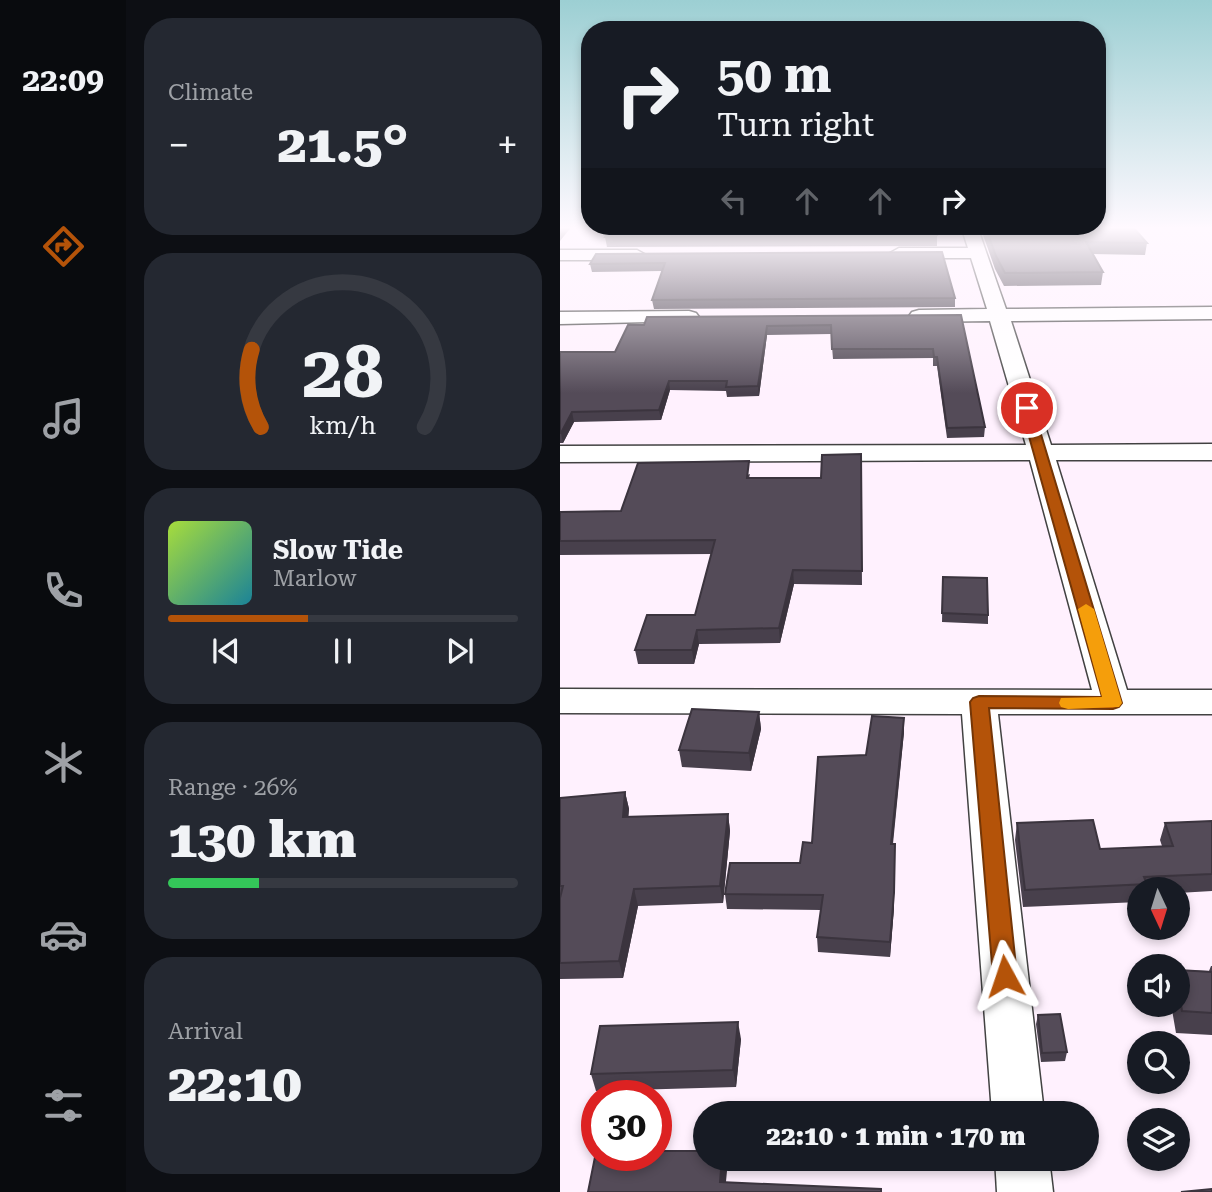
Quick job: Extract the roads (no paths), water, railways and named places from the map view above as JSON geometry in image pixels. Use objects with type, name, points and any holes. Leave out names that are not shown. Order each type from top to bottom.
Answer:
[{"type":"street","points":[[988,282],[1113,703]]},
{"type":"street","points":[[903,316],[1212,313]]},
{"type":"street","points":[[560,318],[711,317]]},
{"type":"street","points":[[560,454],[1212,452]]},
{"type":"street","points":[[560,701],[1212,702]]},
{"type":"street","points":[[979,702],[1017,1101]]},
{"type":"street","points":[[1023,1171],[1025,1192]]}]
